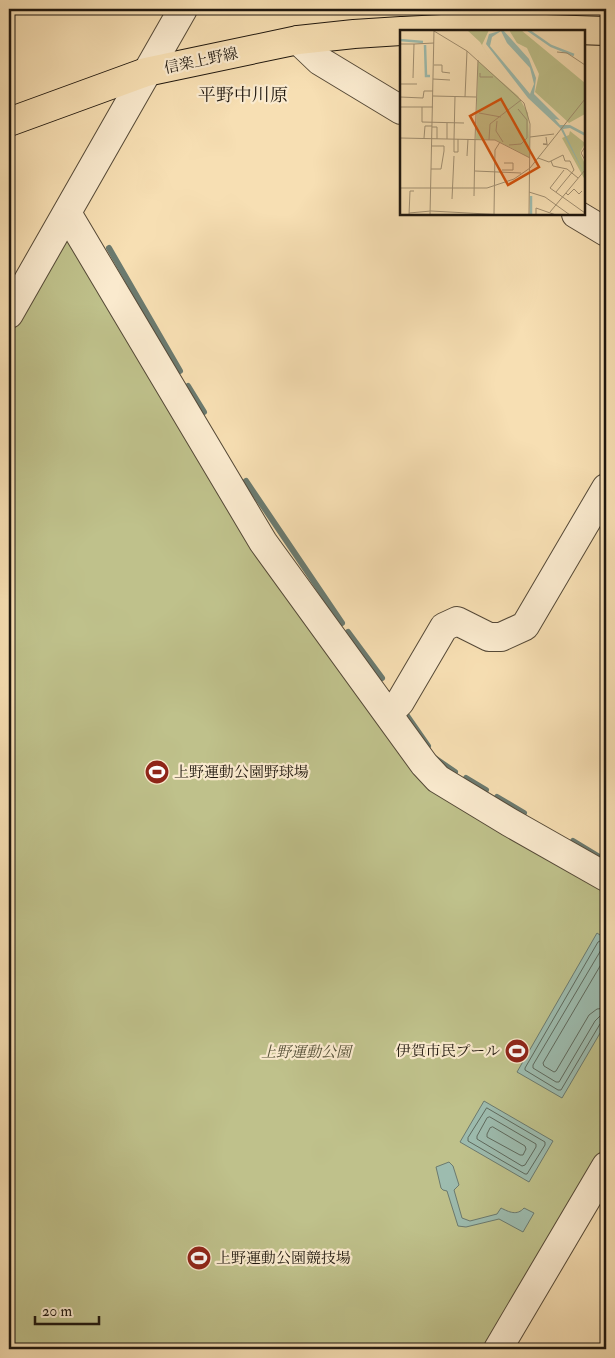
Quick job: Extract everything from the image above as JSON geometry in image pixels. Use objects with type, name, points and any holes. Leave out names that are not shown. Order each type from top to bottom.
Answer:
[{"type":"main road","name":"信楽上野線","points":[[443,30],[481,27],[575,30]]},
{"type":"main road","name":"信楽上野線","points":[[585,30],[606,31]]},
{"type":"main road","name":"信楽上野線","points":[[9,122],[146,72],[298,40],[400,31]]},
{"type":"street","points":[[9,314],[183,9]]},
{"type":"street","points":[[298,40],[320,61],[399,104]]},
{"type":"street","points":[[67,213],[263,542],[424,764],[438,779],[606,877]]},
{"type":"street","points":[[578,215],[606,232]]},
{"type":"street","points":[[386,712],[392,710],[400,702],[444,627],[457,621],[489,637],[501,638],[525,626],[606,488]]},
{"type":"street","points":[[498,1349],[602,1181]]},
{"type":"green space","name":"上野運動公園","points":[[67,217],[422,766],[606,886],[606,1154],[492,1349],[9,1349],[9,319]]},
{"type":"water","points":[[597,933],[606,939],[606,1023],[562,1098],[517,1072]]},
{"type":"water","points":[[484,1101],[553,1141],[529,1182],[460,1142]]},
{"type":"water","points":[[449,1162],[453,1166],[459,1185],[454,1190],[462,1218],[470,1221],[497,1214],[501,1208],[516,1213],[524,1208],[534,1213],[523,1232],[499,1219],[466,1227],[458,1226],[447,1191],[441,1188],[436,1167]]},
{"type":"waterway","points":[[109,248],[180,371]]},
{"type":"waterway","points":[[188,386],[204,412]]},
{"type":"waterway","points":[[246,481],[342,623]]},
{"type":"waterway","points":[[348,632],[382,678]]},
{"type":"waterway","points":[[403,710],[428,746]]},
{"type":"waterway","points":[[436,759],[455,772]]},
{"type":"waterway","points":[[466,778],[486,790]]},
{"type":"waterway","points":[[497,797],[524,813]]},
{"type":"waterway","points":[[573,841],[606,861]]},
{"type":"place","name":"上野運動公園野球場","points":[[157,772]]},
{"type":"place","name":"伊賀市民プール","points":[[517,1051]]},
{"type":"place","name":"上野運動公園競技場","points":[[199,1258]]},
{"type":"district","name":"平野中川原","points":[[243,95]]}]
